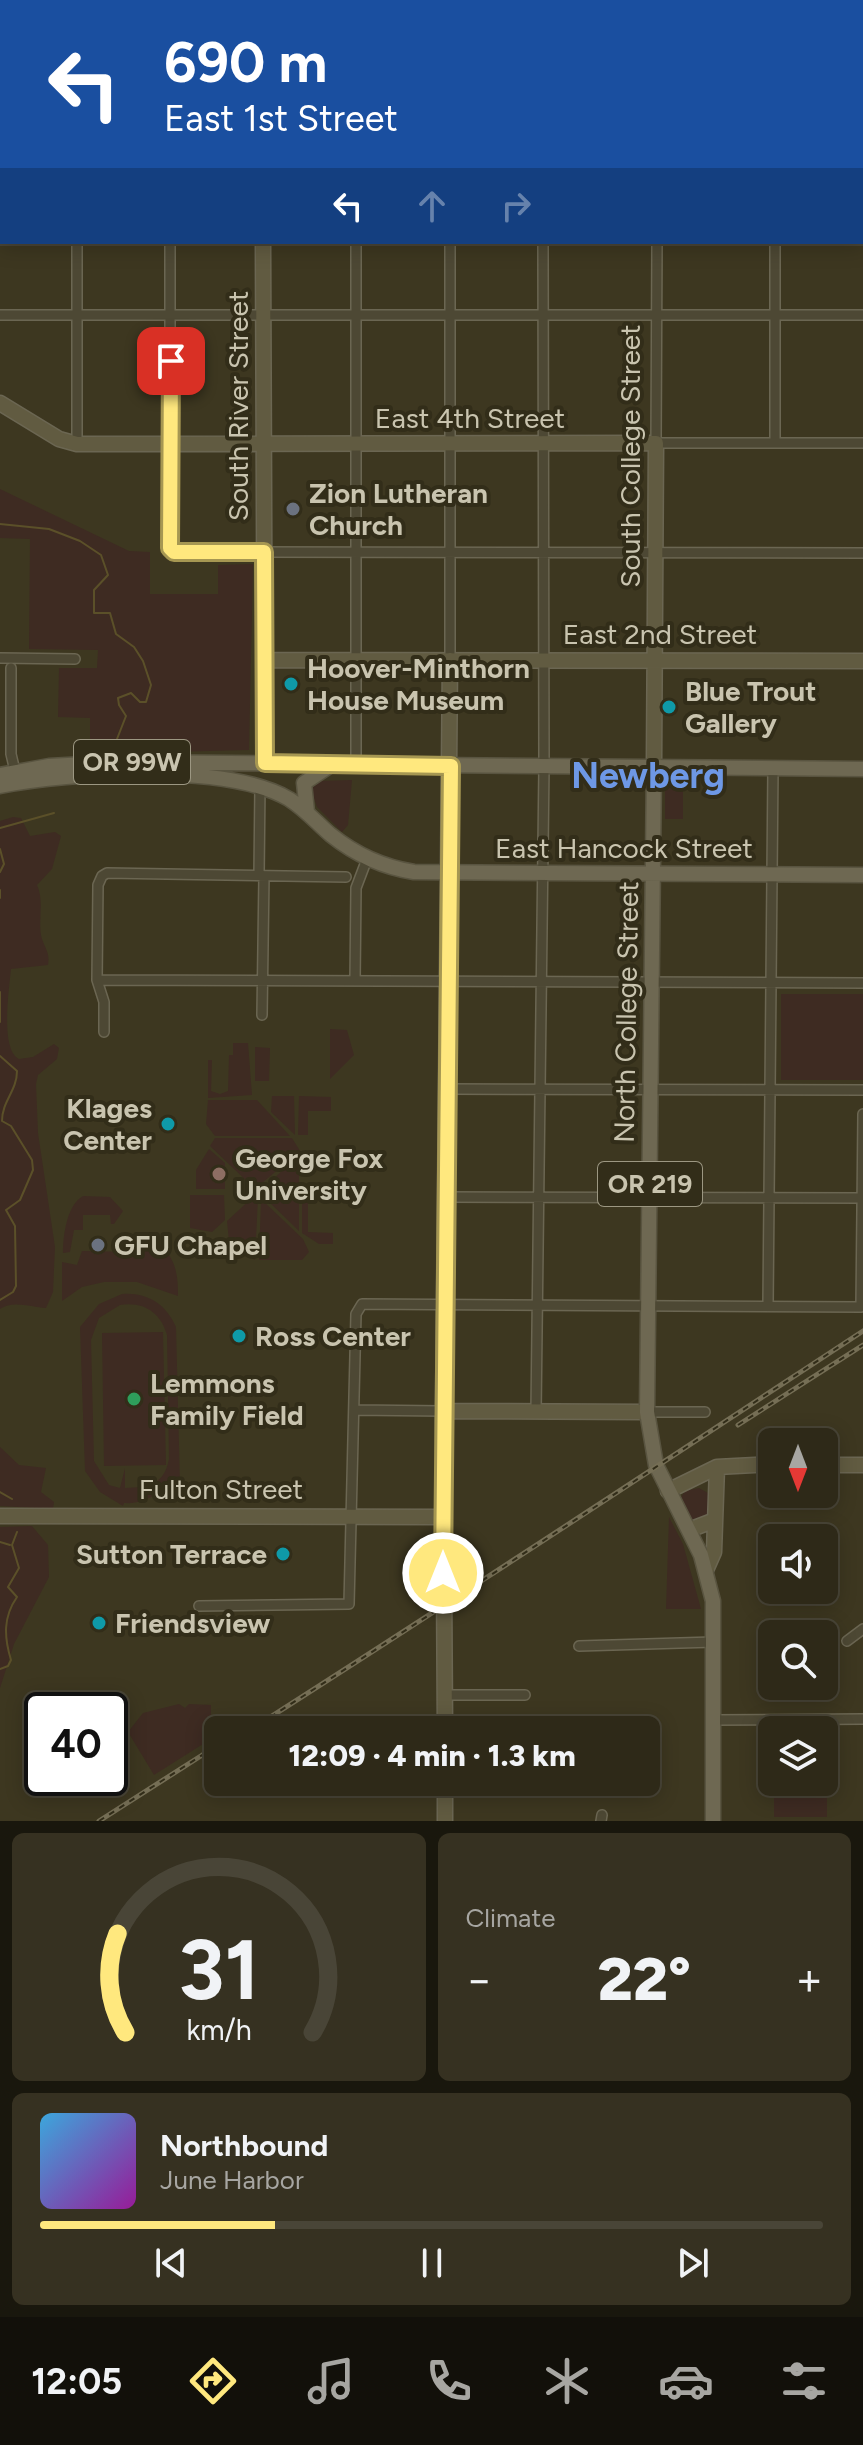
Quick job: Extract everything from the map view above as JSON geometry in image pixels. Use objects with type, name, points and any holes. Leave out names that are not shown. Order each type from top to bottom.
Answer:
[{"type":"main road","name":"OR 99W","points":[[7,773],[109,762],[863,769]]},
{"type":"main road","points":[[212,776],[253,769],[265,763],[277,792]]},
{"type":"main road","points":[[307,812],[304,783],[311,775],[333,765]]},
{"type":"main road","name":"North College Street","points":[[654,767],[647,1412],[656,1465],[706,1570],[713,1601],[713,1821]]},
{"type":"main road","name":"OR 99W","points":[[0,786],[75,776],[212,776],[260,785],[307,812]]},
{"type":"main road","name":"East Hancock Street","points":[[307,812],[331,835],[367,859],[404,870],[450,873],[863,875]]},
{"type":"street","points":[[0,403],[59,439],[77,444],[77,244]]},
{"type":"street","points":[[170,244],[170,548],[174,552],[863,553]]},
{"type":"street","name":"South River Street","points":[[263,244],[265,763]]},
{"type":"street","points":[[356,244],[356,765]]},
{"type":"street","points":[[445,1716],[442,1517],[451,766],[450,244]]},
{"type":"street","points":[[536,1412],[544,767],[543,244]]},
{"type":"street","name":"South College Street","points":[[654,767],[657,244]]},
{"type":"street","points":[[775,244],[775,443]]},
{"type":"street","points":[[0,315],[863,315]]},
{"type":"street","name":"East 4th Street","points":[[77,444],[863,443]]},
{"type":"street","points":[[0,658],[75,659]]},
{"type":"street","name":"East 2nd Street","points":[[264,660],[863,661]]},
{"type":"street","points":[[7,773],[11,754],[11,668]]},
{"type":"street","points":[[768,1306],[773,768]]},
{"type":"street","points":[[260,785],[262,1015]]},
{"type":"street","points":[[355,981],[356,888],[367,859]]},
{"type":"street","points":[[104,1032],[104,1002],[97,980],[98,885],[102,876],[107,873],[346,877]]},
{"type":"street","points":[[97,980],[863,983]]},
{"type":"street","points":[[447,1089],[863,1090]]},
{"type":"street","points":[[199,1606],[349,1604],[359,1307],[366,1303],[861,1307],[863,1114]]},
{"type":"street","points":[[446,1197],[863,1198]]},
{"type":"street","points":[[354,1410],[705,1412]]},
{"type":"street","points":[[668,1491],[717,1467],[758,1465]]},
{"type":"street","points":[[838,1465],[863,1465]]},
{"type":"street","points":[[706,1570],[714,1552],[717,1467]]},
{"type":"street","name":"Fulton Street","points":[[0,1516],[442,1517]]},
{"type":"street","points":[[689,1530],[715,1520]]},
{"type":"street","points":[[847,1641],[863,1629]]},
{"type":"street","points":[[579,1646],[714,1642]]},
{"type":"street","points":[[445,1695],[525,1695]]},
{"type":"street","points":[[714,1720],[863,1719]]},
{"type":"street","points":[[445,1796],[445,1821]]},
{"type":"shaded area","points":[[0,489],[129,551],[150,552],[150,594],[218,594],[218,565],[253,564],[249,750],[90,754],[90,718],[58,717],[59,668],[97,668],[98,650],[29,649],[30,539],[0,538]]},
{"type":"shaded area","points":[[352,780],[348,825],[342,832],[317,807],[311,790],[318,781]]},
{"type":"shaded area","points":[[665,782],[683,782],[683,819],[665,819]]},
{"type":"shaded area","points":[[21,818],[30,836],[55,832],[61,836],[52,869],[37,885],[41,932],[48,965],[11,969],[7,1018],[9,1044],[19,1059],[33,1057],[54,1044],[59,1048],[57,1059],[38,1075],[36,1084],[38,1133],[55,1247],[53,1292],[46,1308],[16,1304],[0,1309],[0,821]]},
{"type":"shaded area","points":[[781,994],[863,994],[863,1080],[781,1080]]},
{"type":"shaded area","points":[[330,1029],[347,1030],[354,1055],[330,1079]]},
{"type":"shaded area","points":[[233,1043],[248,1043],[252,1095],[208,1098],[208,1060],[212,1060],[211,1091],[220,1094],[228,1091],[229,1055],[233,1055]]},
{"type":"shaded area","points":[[255,1047],[270,1048],[269,1081],[255,1081]]},
{"type":"shaded area","points":[[272,1096],[294,1096],[295,1135],[271,1112]]},
{"type":"shaded area","points":[[299,1096],[331,1097],[331,1111],[308,1111],[308,1135],[298,1135]]},
{"type":"shaded area","points":[[208,1100],[257,1100],[290,1136],[215,1136],[206,1124]]},
{"type":"shaded area","points":[[215,1138],[292,1138],[300,1151],[255,1189],[210,1146]]},
{"type":"shaded area","points":[[209,1149],[225,1163],[225,1189],[196,1189],[196,1170]]},
{"type":"shaded area","points":[[287,1166],[299,1167],[299,1189],[262,1190]]},
{"type":"shaded area","points":[[190,1195],[224,1195],[225,1220],[212,1232],[190,1228]]},
{"type":"shaded area","points":[[83,1196],[110,1197],[123,1211],[114,1224],[111,1224],[110,1215],[83,1215],[83,1230],[74,1230],[70,1252],[63,1253],[70,1213]]},
{"type":"shaded area","points":[[254,1196],[258,1197],[255,1260],[229,1241],[227,1221]]},
{"type":"shaded area","points":[[265,1198],[299,1201],[299,1231]]},
{"type":"shaded area","points":[[261,1199],[303,1239],[309,1252],[302,1260],[259,1260]]},
{"type":"shaded area","points":[[302,1200],[308,1200],[308,1232],[333,1233],[333,1244],[319,1244],[302,1233]]},
{"type":"shaded area","points":[[135,1244],[159,1244],[165,1250],[175,1267],[178,1296],[137,1282],[104,1282],[82,1287],[62,1301],[62,1262],[77,1265],[82,1251],[135,1252]]},
{"type":"shaded area","points":[[122,1294],[147,1297],[167,1312],[176,1327],[180,1485],[141,1501],[124,1503],[123,1506],[100,1492],[85,1471],[80,1327],[99,1304]],"holes":[[[129,1304],[150,1310],[160,1320],[167,1335],[169,1459],[159,1479],[141,1487],[125,1488],[125,1468],[120,1488],[109,1485],[94,1461],[91,1340],[99,1318],[120,1305]]]},
{"type":"shaded area","name":"Lemmons Family Field","points":[[163,1332],[166,1465],[104,1466],[102,1333]]},
{"type":"shaded area","points":[[0,1447],[19,1465],[46,1468],[41,1492],[54,1502],[53,1509],[0,1506]]},
{"type":"shaded area","points":[[699,1488],[708,1493],[709,1518],[694,1524],[681,1497],[685,1491]]},
{"type":"shaded area","points":[[669,1517],[683,1544],[701,1609],[666,1609]]},
{"type":"shaded area","points":[[32,1526],[48,1545],[49,1577],[14,1644],[0,1688],[0,1527]]},
{"type":"shaded area","points":[[179,1704],[185,1708],[189,1704],[211,1705],[211,1716],[204,1716],[204,1743],[154,1775],[128,1732],[143,1713]]},
{"type":"shaded area","points":[[774,1796],[827,1796],[827,1817],[774,1817]]},
{"type":"waterway","points":[[0,524],[49,529],[80,541],[101,555],[108,575],[94,590],[94,613],[110,613],[116,634],[134,647],[143,661],[151,685],[146,702],[140,702],[131,693],[118,698],[126,716],[117,739]]},
{"type":"waterway","points":[[0,828],[54,813]]},
{"type":"waterway","points":[[0,849],[4,864],[0,872]]},
{"type":"waterway","points":[[0,890],[0,898]]},
{"type":"waterway","points":[[0,992],[0,1022]]},
{"type":"waterway","points":[[0,1056],[17,1071],[2,1121],[11,1126],[32,1160],[33,1170],[20,1200],[6,1210],[15,1226],[16,1286],[13,1292],[0,1300]]},
{"type":"waterway","points":[[0,1492],[12,1499]]},
{"type":"waterway","points":[[0,1669],[8,1666],[11,1660],[6,1627],[17,1597],[8,1587],[19,1568],[12,1545],[17,1532]]},
{"type":"waterway","points":[[0,1542],[10,1545]]},
{"type":"railway","points":[[272,1716],[863,1331]]},
{"type":"railway","points":[[738,1425],[863,1345]]},
{"type":"railway","points":[[99,1821],[204,1754]]},
{"type":"place","name":"Zion Lutheran Church","points":[[293,509]]},
{"type":"place","name":"Hoover-Minthorn House Museum","points":[[291,684]]},
{"type":"place","name":"Blue Trout Gallery","points":[[669,707]]},
{"type":"place","name":"Klages Center","points":[[168,1124]]},
{"type":"place","name":"George Fox University","points":[[219,1174]]},
{"type":"place","name":"GFU Chapel","points":[[98,1245]]},
{"type":"place","name":"Ross Center","points":[[239,1336]]},
{"type":"place","name":"Lemmons Family Field","points":[[134,1399]]},
{"type":"place","name":"Sutton Terrace","points":[[283,1554]]},
{"type":"place","name":"Friendsview","points":[[99,1623]]},
{"type":"district","name":"Newberg","points":[[648,775]]},
{"type":"route","points":[[171,361],[170,548],[174,552],[264,552],[265,763],[451,766],[443,1573]]}]
